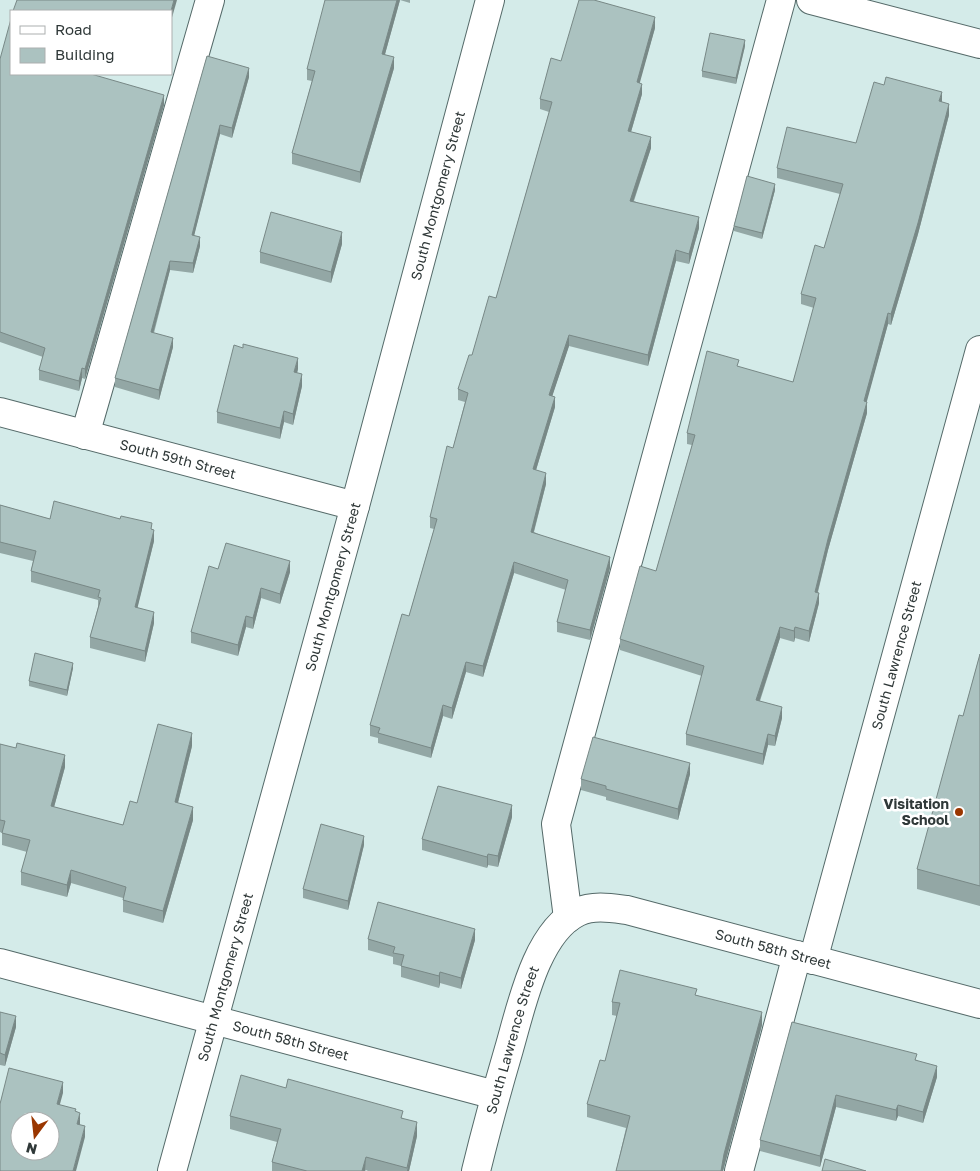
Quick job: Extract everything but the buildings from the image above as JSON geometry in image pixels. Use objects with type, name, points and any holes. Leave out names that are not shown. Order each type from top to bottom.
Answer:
[{"type":"street","points":[[85,435],[210,0]]},
{"type":"street","name":"South Montgomery Street","points":[[172,1171],[490,0]]},
{"type":"street","points":[[568,918],[556,824],[781,0]]},
{"type":"street","points":[[811,0],[980,44]]},
{"type":"street","name":"South Lawrence Street","points":[[739,1171],[805,958],[980,350]]},
{"type":"street","name":"South 59th Street","points":[[0,412],[354,506]]},
{"type":"street","name":"South 58th Street","points":[[568,918],[577,912],[597,907],[627,910],[980,1004]]},
{"type":"street","name":"South Lawrence Street","points":[[476,1171],[495,1095],[533,971],[554,932],[568,918]]},
{"type":"street","name":"South 58th Street","points":[[0,963],[495,1095]]},
{"type":"place","name":"Visitation School","points":[[959,812]]}]
